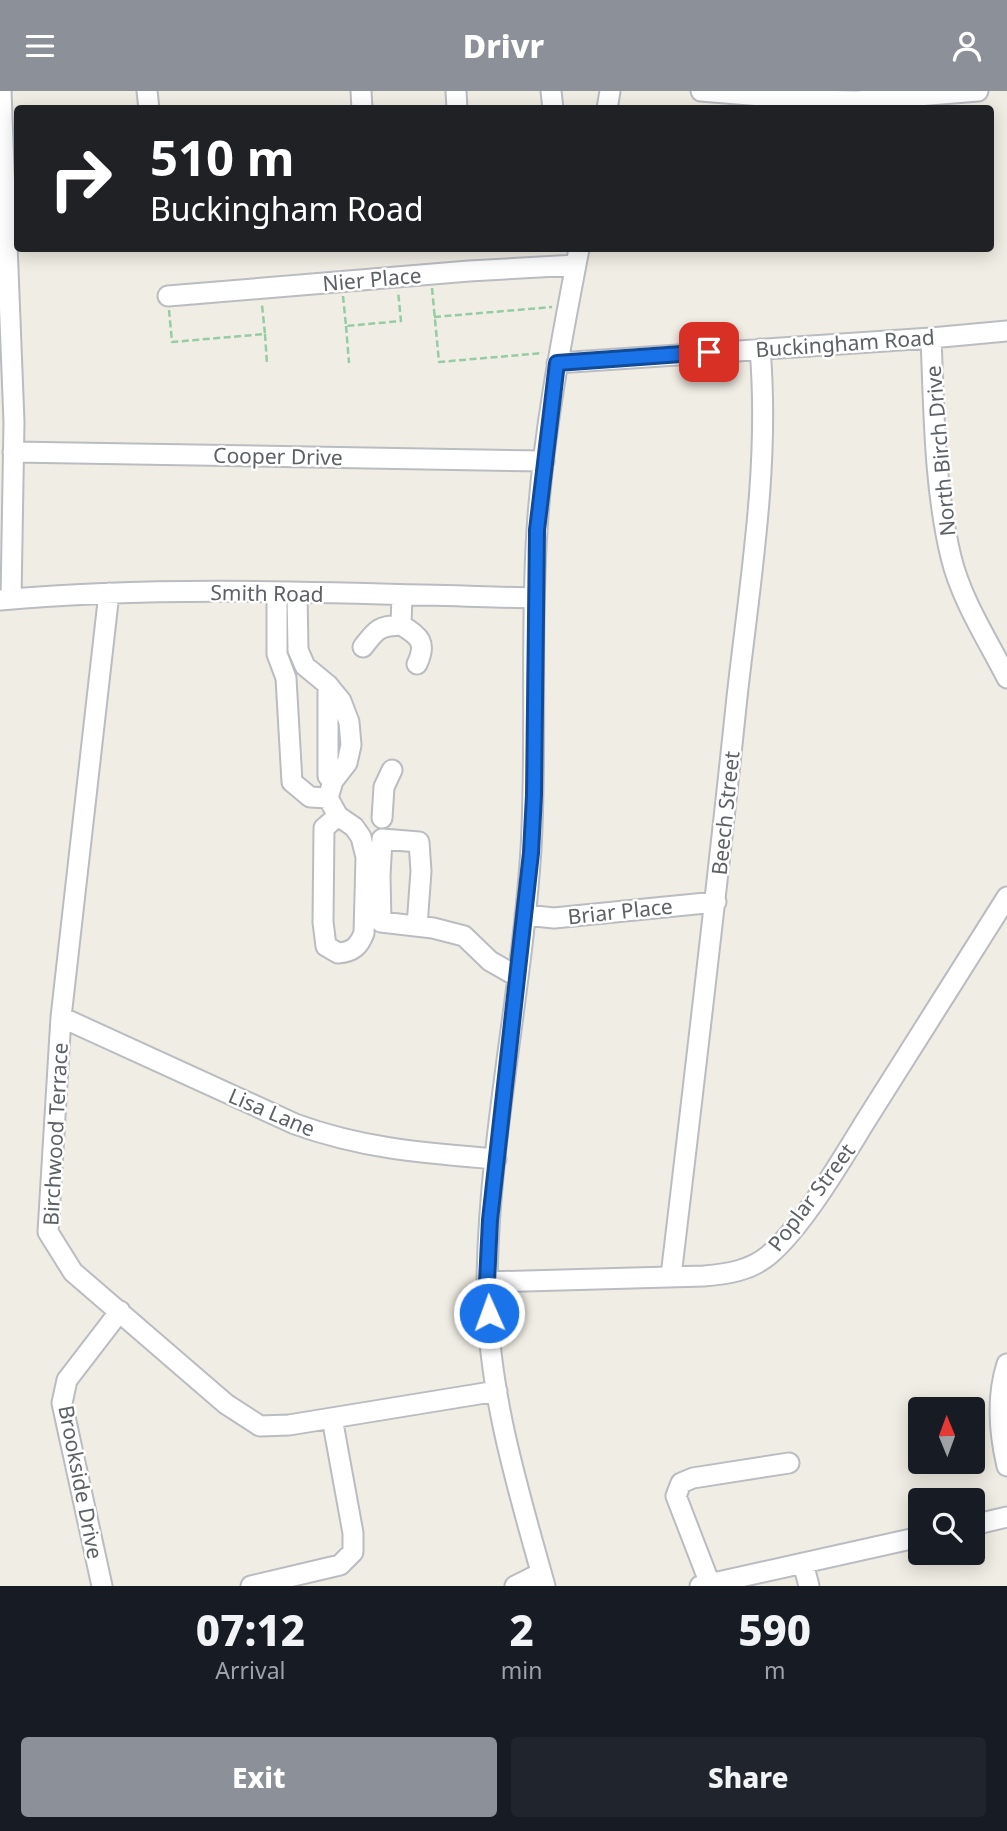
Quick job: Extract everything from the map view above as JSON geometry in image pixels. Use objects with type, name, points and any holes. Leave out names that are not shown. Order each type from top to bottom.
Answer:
[{"type":"street","points":[[1,91],[12,189],[14,422],[6,600]]},
{"type":"street","points":[[701,91],[808,100],[857,101],[978,91]]},
{"type":"street","points":[[515,1586],[543,1579],[515,1484],[497,1391],[490,1339],[487,1282],[496,1159],[525,915],[534,795],[534,598],[551,358],[577,257]]},
{"type":"street","name":"Nier Place","points":[[168,296],[430,275],[577,257]]},
{"type":"street","name":"Buckingham Road","points":[[551,358],[760,349],[1007,331]]},
{"type":"street","name":"North Birch Drive","points":[[931,338],[935,427],[943,514],[951,558],[967,600],[1007,678]]},
{"type":"street","name":"Beech Street","points":[[671,1276],[716,902],[762,464],[764,398],[760,349]]},
{"type":"street","name":"Cooper Drive","points":[[13,452],[544,461]]},
{"type":"street","name":"Smith Road","points":[[6,600],[109,593],[297,593],[534,598]]},
{"type":"street","name":"Birchwood Terrace","points":[[109,593],[61,1017],[48,1232],[73,1272],[226,1403],[260,1426],[289,1425],[497,1391]]},
{"type":"street","points":[[276,593],[277,653],[286,678],[292,782],[310,797],[331,789]]},
{"type":"street","points":[[297,593],[298,650],[305,666],[328,685],[328,776],[338,817],[354,827],[361,837],[366,857],[364,933],[360,944],[353,950],[338,953],[326,946],[323,922],[324,828],[338,817]]},
{"type":"street","points":[[401,625],[402,596]]},
{"type":"street","points":[[363,647],[377,629],[401,625],[415,633],[422,644],[417,664]]},
{"type":"street","points":[[286,678],[305,666]]},
{"type":"street","points":[[392,770],[384,787],[381,922],[464,936],[491,961],[517,977]]},
{"type":"street","points":[[383,827],[419,842],[421,871],[417,926]]},
{"type":"street","points":[[366,857],[380,876]]},
{"type":"street","name":"Poplar Street","points":[[487,1282],[727,1274],[749,1267],[768,1256],[785,1238],[838,1164],[1007,897]]},
{"type":"street","name":"Briar Place","points":[[525,915],[554,918],[716,902]]},
{"type":"street","name":"Lisa Lane","points":[[61,1017],[295,1124],[335,1139],[379,1147],[496,1159]]},
{"type":"street","name":"Brookside Drive","points":[[102,1586],[62,1403],[67,1380],[120,1311]]},
{"type":"street","points":[[1007,1364],[998,1411],[1007,1466]]},
{"type":"street","points":[[251,1586],[340,1565],[353,1552],[353,1533],[332,1418]]},
{"type":"street","points":[[789,1463],[693,1478],[681,1483],[676,1496],[705,1585],[908,1540]]},
{"type":"street","points":[[985,1522],[1007,1517]]},
{"type":"street","points":[[803,1563],[809,1586]]},
{"type":"path","points":[[430,275],[439,362],[551,358]]},
{"type":"path","points":[[342,282],[349,363]]},
{"type":"path","points":[[346,326],[401,321],[398,286]]},
{"type":"path","points":[[260,289],[267,365]]},
{"type":"path","points":[[168,296],[172,342],[265,334]]},
{"type":"path","points":[[434,317],[552,307]]},
{"type":"route","points":[[489,1313],[487,1282],[490,1220],[531,853],[537,530],[557,363],[709,352]]}]
